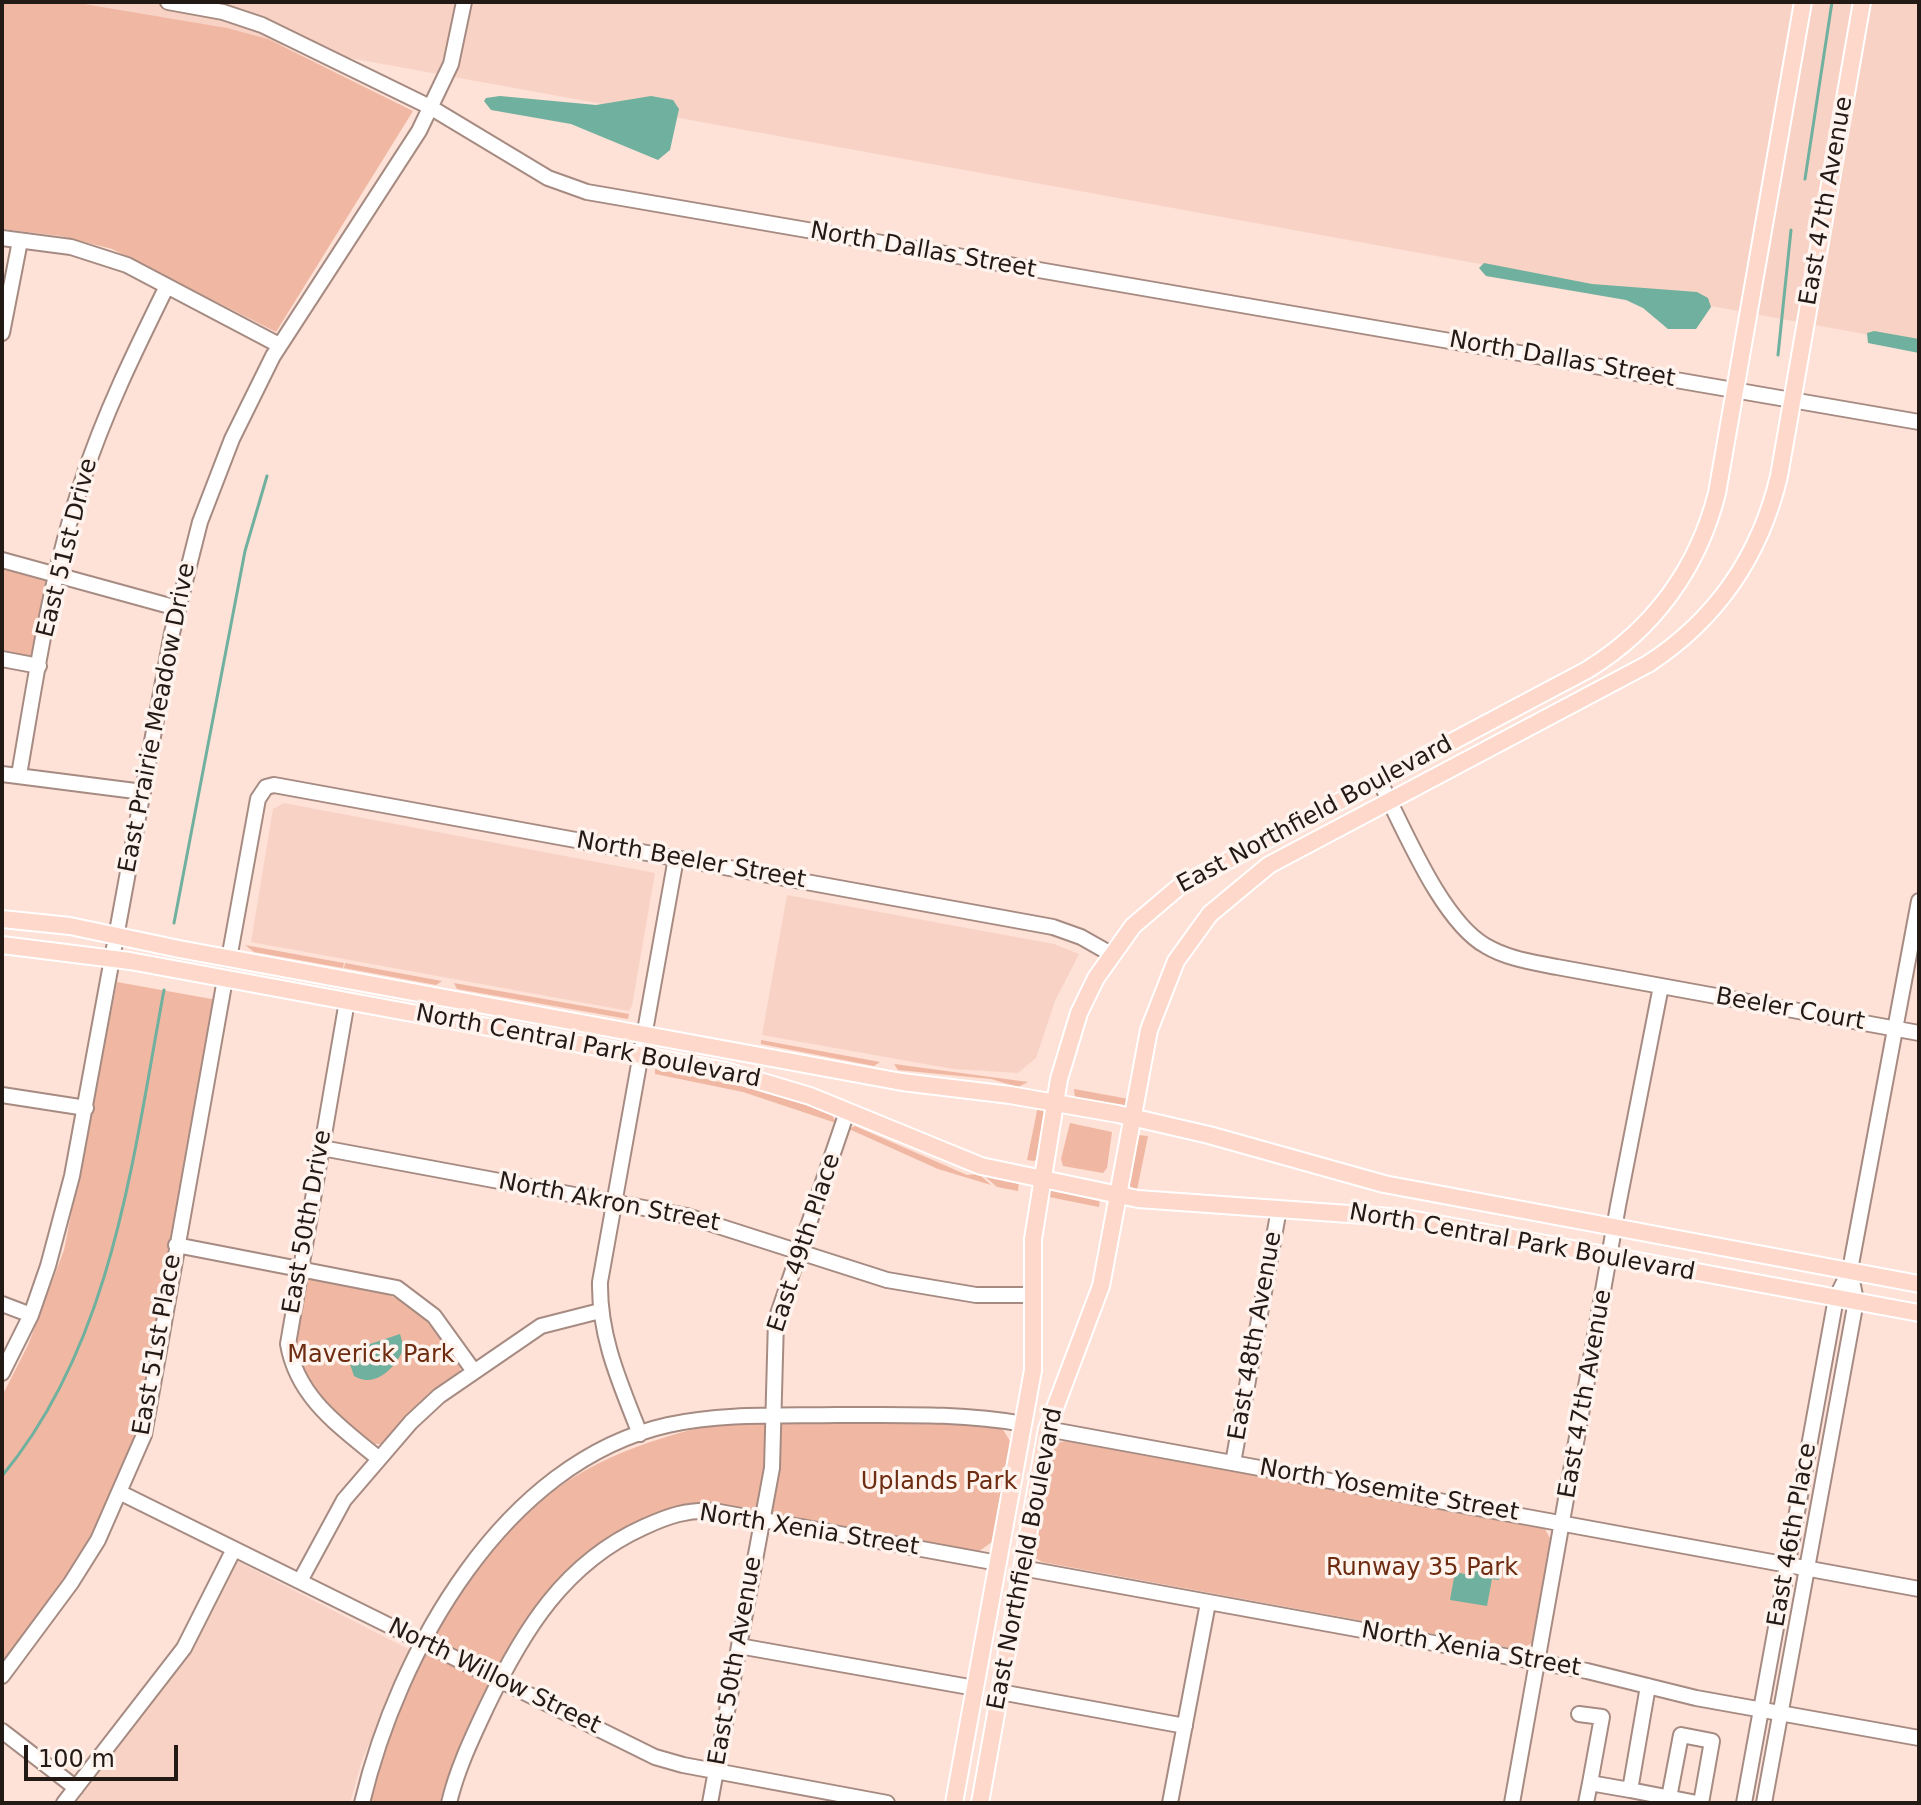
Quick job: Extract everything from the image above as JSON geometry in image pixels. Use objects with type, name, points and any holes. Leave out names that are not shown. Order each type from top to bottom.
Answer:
[{"type":"main road","points":[[1736,390],[1803,2]]},
{"type":"main road","name":"East 47th Avenue","points":[[1792,399],[1862,2]]},
{"type":"main road","name":"East Northfield Boulevard","points":[[954,1803],[1033,1370],[1033,1239],[1055,1102],[1079,1013],[1111,954],[1141,918],[1180,886],[1587,670],[1649,621],[1684,574],[1707,528],[1717,493],[1736,390]]},
{"type":"main road","name":"East Northfield Boulevard","points":[[980,1803],[1047,1429],[1097,1299],[1158,999],[1176,961],[1200,927],[1233,892],[1269,865],[1648,664],[1694,629],[1732,586],[1764,527],[1779,476],[1792,399]]},
{"type":"main road","name":"North Central Park Boulevard","points":[[2,919],[116,935],[229,959],[902,1082],[1055,1102],[1209,1135],[1371,1181],[1919,1284]]},
{"type":"main road","name":"North Central Park Boulevard","points":[[2,945],[112,959],[743,1075],[847,1112],[947,1155],[1041,1179],[1118,1194],[1184,1205],[1405,1218],[1919,1313]]},
{"type":"street","name":"North Dallas Street","points":[[168,2],[254,21],[430,107],[548,178],[600,195],[1736,390]]},
{"type":"street","name":"East Prairie Meadow Drive","points":[[2,1373],[31,1315],[60,1229],[86,1108],[177,608],[197,531],[220,466],[279,345],[398,165],[430,107],[453,57],[464,2]]},
{"type":"street","points":[[2,238],[71,247],[127,265],[279,345]]},
{"type":"street","points":[[2,333],[20,241]]},
{"type":"street","name":"East 51st Drive","points":[[19,775],[56,574],[99,433],[167,286]]},
{"type":"street","points":[[1736,390],[1919,422]]},
{"type":"street","points":[[2,560],[177,608]]},
{"type":"street","points":[[2,659],[39,666]]},
{"type":"street","points":[[2,774],[143,792]]},
{"type":"street","name":"Beeler Court","points":[[1379,780],[1450,913],[1483,945],[1525,961],[1919,1033]]},
{"type":"street","name":"North Beeler Street","points":[[229,959],[258,799],[266,787],[279,785],[1053,927],[1081,937],[1111,954]]},
{"type":"street","points":[[640,1434],[613,1366],[600,1311],[602,1261],[676,858]]},
{"type":"street","name":"East 46th Place","points":[[1744,1803],[1836,1298],[1850,1270],[1919,901]]},
{"type":"street","name":"East 51st Place","points":[[2,1676],[71,1583],[121,1493],[144,1435],[225,979]]},
{"type":"street","name":"East 47th Avenue","points":[[1512,1803],[1661,986]]},
{"type":"street","name":"East 50th Drive","points":[[347,1001],[288,1328],[291,1358],[297,1376],[324,1412],[378,1458]]},
{"type":"street","points":[[2,1095],[86,1108]]},
{"type":"street","name":"East 49th Place","points":[[763,1520],[772,1468],[774,1332],[847,1112]]},
{"type":"street","name":"North Akron Street","points":[[322,1148],[687,1216],[887,1280],[976,1295],[1033,1295]]},
{"type":"street","name":"East 48th Avenue","points":[[1233,1463],[1279,1209]]},
{"type":"street","points":[[176,1245],[397,1288],[434,1316],[473,1370]]},
{"type":"street","name":"East 46th Place","points":[[1764,1803],[1856,1301],[1850,1270]]},
{"type":"street","points":[[2,1304],[31,1315]]},
{"type":"street","points":[[300,1581],[344,1500],[411,1422],[473,1370],[541,1326],[600,1311]]},
{"type":"street","points":[[362,1803],[387,1723],[455,1584],[478,1552],[540,1491],[576,1467],[640,1434],[698,1420],[773,1416],[959,1415],[1024,1424]]},
{"type":"street","name":"North Yosemite Street","points":[[1047,1429],[1919,1589]]},
{"type":"street","name":"North Willow Street","points":[[121,1493],[655,1757],[887,1803]]},
{"type":"street","name":"North Xenia Street","points":[[500,1679],[541,1608],[574,1573],[614,1543],[654,1522],[687,1511],[714,1511],[998,1563]]},
{"type":"street","name":"East 50th Avenue","points":[[710,1803],[763,1520]]},
{"type":"street","points":[[64,1803],[184,1648],[234,1549]]},
{"type":"street","name":"North Xenia Street","points":[[1022,1568],[1538,1662],[1761,1710],[1919,1738]]},
{"type":"street","points":[[1170,1803],[1208,1603]]},
{"type":"street","points":[[739,1646],[975,1688]]},
{"type":"street","points":[[449,1803],[463,1759],[500,1679]]},
{"type":"street","points":[[1630,1790],[1648,1686]]},
{"type":"street","points":[[1000,1692],[1185,1726]]},
{"type":"street","points":[[1579,1714],[1602,1717],[1586,1803]]},
{"type":"street","points":[[2,1731],[76,1788]]},
{"type":"street","points":[[1590,1783],[1668,1800],[1699,1803],[1712,1741],[1681,1735],[1668,1800]]},
{"type":"shaded area","points":[[39,2],[1919,2],[1919,344],[284,46]]},
{"type":"shaded area","points":[[284,803],[655,873],[632,1006],[629,1011],[251,942],[273,809]]},
{"type":"shaded area","points":[[787,895],[1054,944],[1079,954],[1055,1001],[1036,1058],[1018,1073],[953,1069],[762,1035]]},
{"type":"shaded area","points":[[237,1561],[410,1650],[362,1760],[350,1803],[76,1803],[191,1650]]},
{"type":"green space","points":[[2,2],[72,2],[227,28],[268,39],[413,111],[276,332],[112,249],[61,236],[2,229]]},
{"type":"green space","points":[[2,565],[48,578],[32,664],[2,658]]},
{"type":"green space","points":[[245,945],[344,963],[343,968],[254,952]]},
{"type":"green space","points":[[345,963],[442,981],[436,985],[344,968]]},
{"type":"green space","points":[[117,982],[217,1000],[140,1437],[119,1489],[74,1571],[2,1668],[2,1396],[28,1345],[64,1250]]},
{"type":"green space","points":[[454,983],[629,1014],[628,1019],[457,989]]},
{"type":"green space","points":[[761,1040],[880,1062],[874,1066],[761,1044]]},
{"type":"green space","points":[[894,1064],[1028,1082],[1018,1087],[991,1079],[898,1070]]},
{"type":"green space","points":[[655,1069],[741,1086],[823,1110],[832,1114],[836,1123],[743,1092],[655,1074]]},
{"type":"green space","points":[[1074,1089],[1129,1099],[1125,1108],[1075,1099]]},
{"type":"green space","points":[[1038,1106],[1047,1109],[1038,1158],[1034,1161],[1027,1160]]},
{"type":"green space","points":[[1070,1123],[1112,1132],[1107,1168],[1103,1173],[1063,1166],[1061,1159]]},
{"type":"green space","points":[[855,1126],[967,1175],[979,1174],[991,1185],[938,1169],[849,1129]]},
{"type":"green space","points":[[1138,1135],[1148,1136],[1137,1190],[1127,1185]]},
{"type":"green space","points":[[982,1174],[1019,1181],[1018,1191],[997,1187]]},
{"type":"green space","points":[[1049,1187],[1100,1199],[1099,1207],[1044,1196]]},
{"type":"green space","name":"Maverick Park","points":[[308,1276],[362,1287],[398,1299],[428,1323],[461,1367],[459,1374],[424,1400],[383,1444],[375,1444],[324,1402],[297,1360],[295,1321],[302,1282]]},
{"type":"green space","name":"Uplands Park","points":[[811,1420],[963,1421],[1002,1428],[1010,1441],[992,1542],[978,1552],[705,1505],[661,1513],[622,1530],[587,1553],[557,1582],[530,1615],[487,1690],[449,1775],[440,1803],[369,1803],[407,1692],[431,1639],[461,1589],[496,1544],[537,1504],[584,1471],[639,1446],[711,1426]]},
{"type":"green space","name":"Runway 35 Park","points":[[1065,1441],[1545,1529],[1551,1540],[1533,1642],[1521,1650],[1042,1562],[1034,1557],[1031,1548],[1049,1453],[1055,1444]]},
{"type":"water","points":[[500,96],[596,105],[651,96],[673,100],[679,109],[670,150],[658,160],[571,124],[491,110],[484,101]]},
{"type":"water","points":[[1484,263],[1592,284],[1697,292],[1708,298],[1711,307],[1696,329],[1668,329],[1643,308],[1626,300],[1486,276],[1479,268]]},
{"type":"water","points":[[1874,331],[1919,339],[1919,353],[1868,343],[1867,333]]},
{"type":"water","points":[[400,1334],[404,1348],[390,1369],[370,1380],[354,1376],[350,1364],[355,1355],[371,1363],[367,1345]]},
{"type":"water","points":[[1477,1563],[1501,1568],[1499,1580],[1492,1579],[1487,1606],[1450,1600],[1455,1572],[1474,1576]]},
{"type":"waterway","points":[[1805,179],[1832,2]]},
{"type":"waterway","points":[[1778,355],[1791,230]]},
{"type":"waterway","points":[[174,923],[245,551],[267,476]]},
{"type":"waterway","points":[[2,1476],[40,1423],[70,1366],[94,1307],[129,1181],[164,990]]}]
